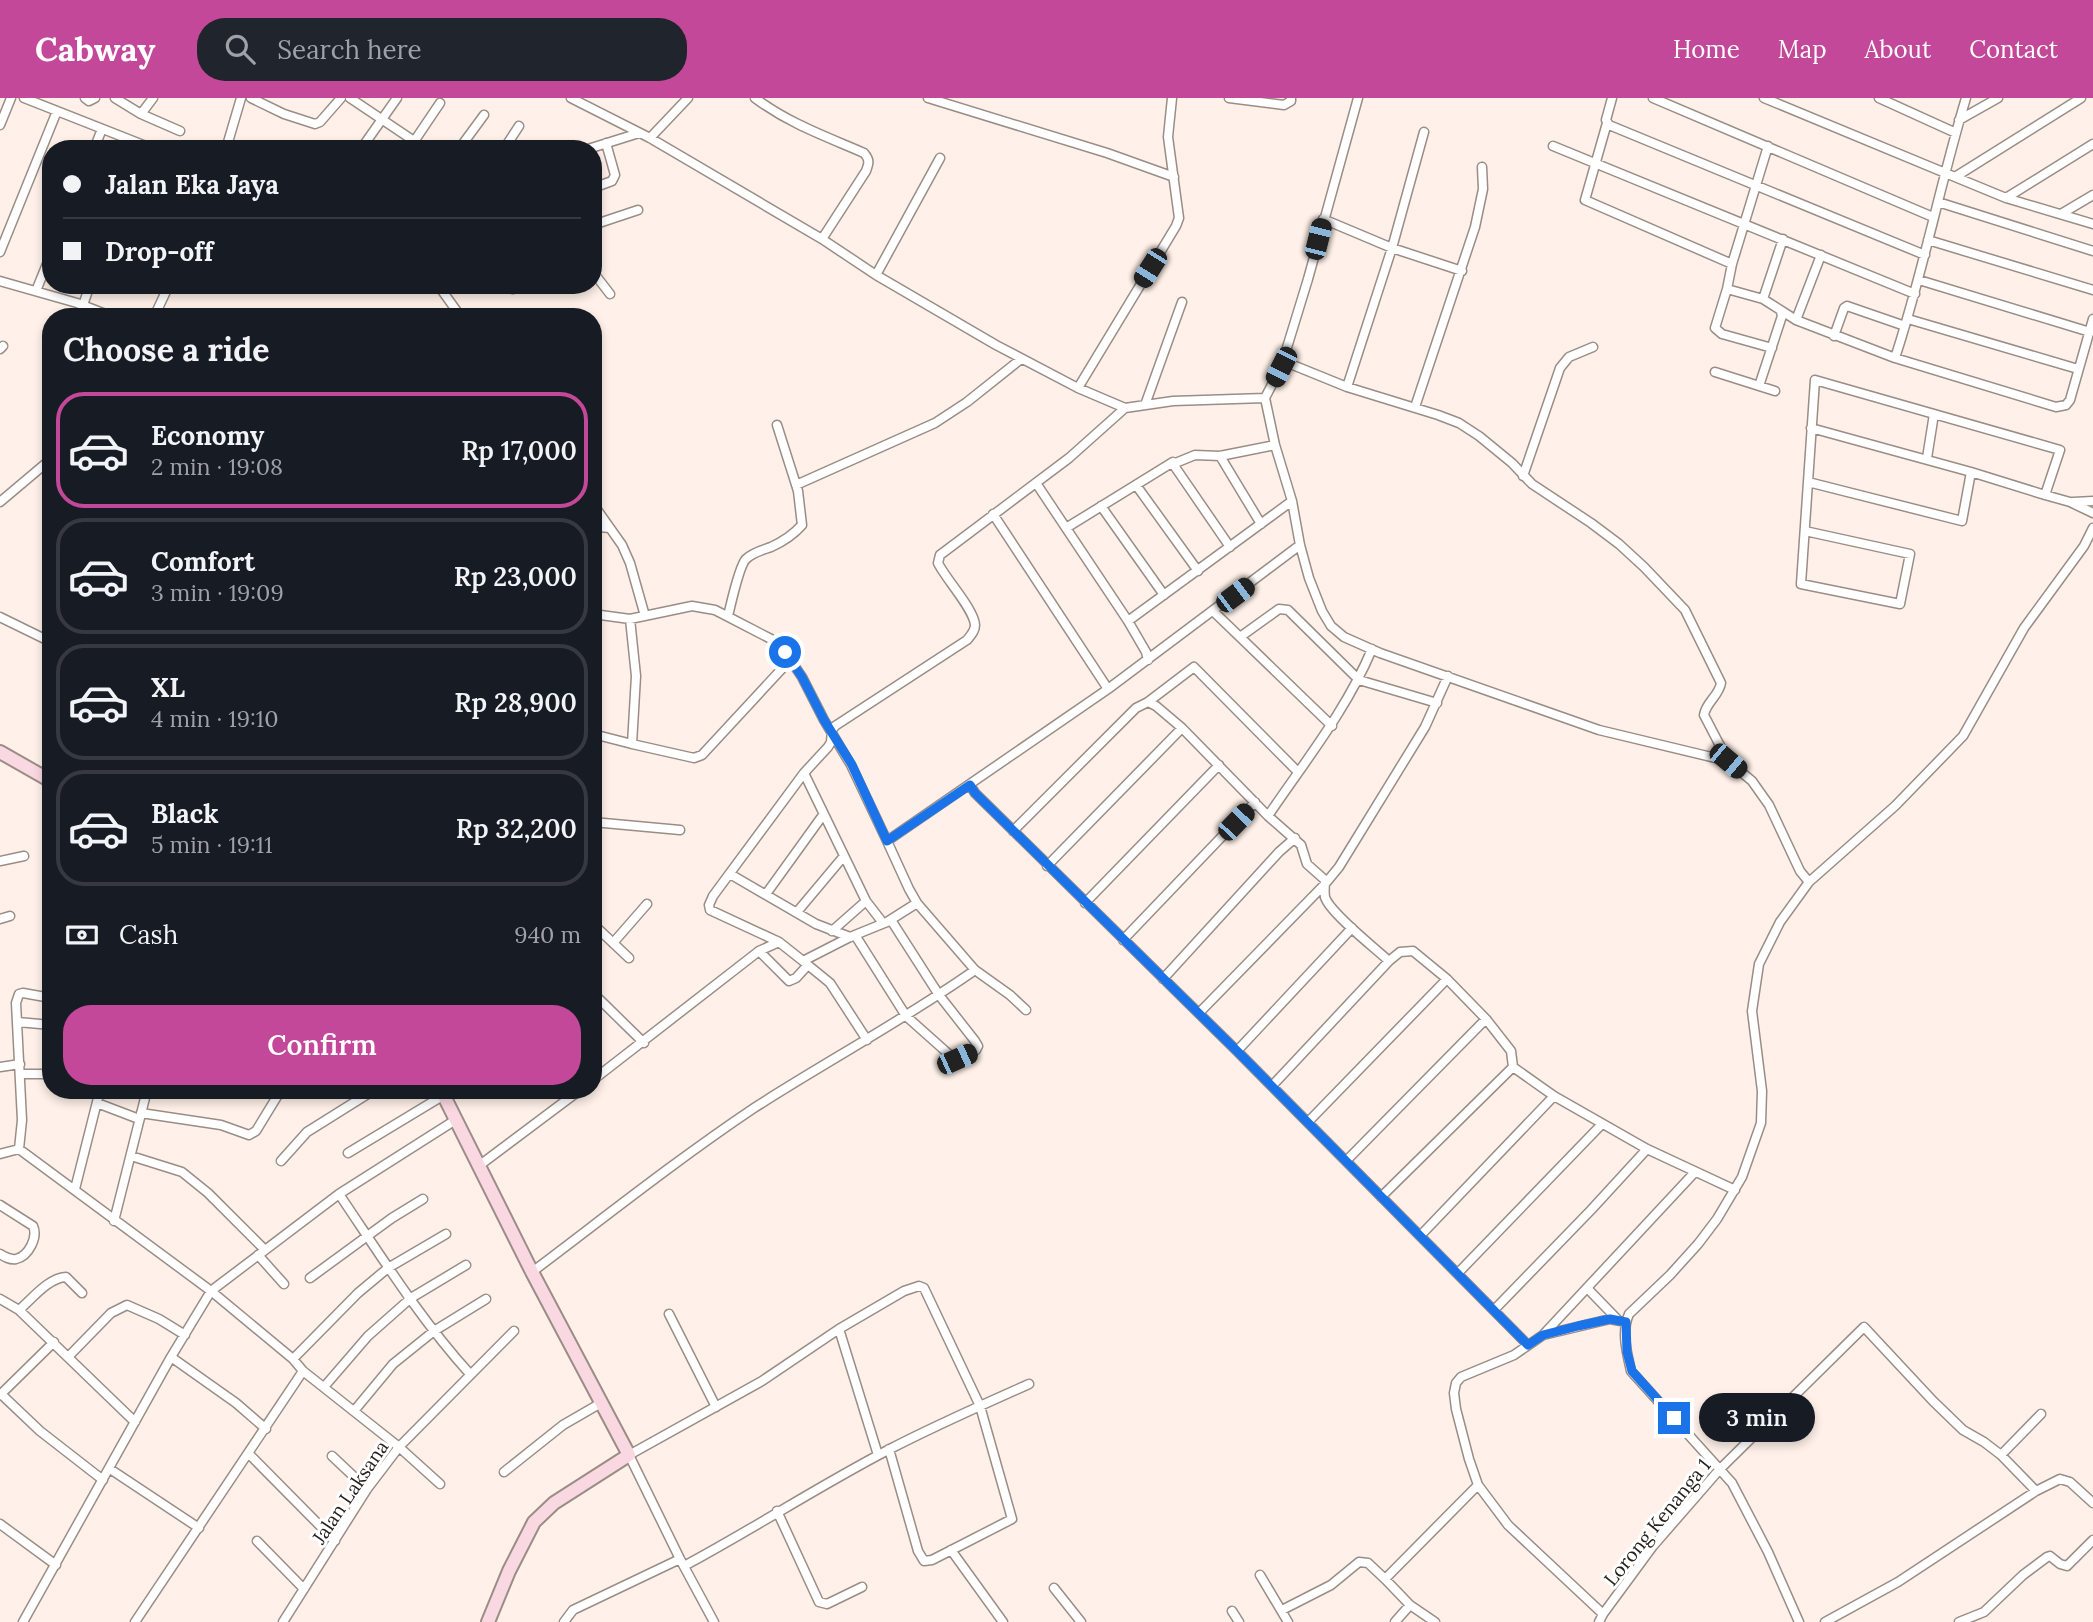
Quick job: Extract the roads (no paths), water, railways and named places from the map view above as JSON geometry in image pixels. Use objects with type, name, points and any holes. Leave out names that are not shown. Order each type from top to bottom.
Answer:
[{"type":"street","points":[[0,124],[11,98]]},
{"type":"street","points":[[24,98],[130,140]]},
{"type":"street","points":[[85,98],[89,101],[95,98]]},
{"type":"street","points":[[115,98],[141,114],[180,131]]},
{"type":"street","points":[[141,114],[153,98]]},
{"type":"street","points":[[229,140],[241,98]]},
{"type":"street","points":[[251,98],[284,114],[315,124],[320,122],[341,98]]},
{"type":"street","points":[[350,98],[382,119],[406,140]]},
{"type":"street","points":[[367,140],[397,98]]},
{"type":"street","points":[[571,98],[650,138],[822,239],[876,275],[1021,359],[1094,396],[1125,408],[1173,401],[1265,398]]},
{"type":"street","points":[[650,138],[688,98]]},
{"type":"street","points":[[755,98],[775,113],[864,153],[867,157],[869,163],[866,171],[822,239]]},
{"type":"street","points":[[928,98],[1107,153],[1174,177]]},
{"type":"street","points":[[1078,387],[1176,226],[1180,211],[1168,137],[1172,98]]},
{"type":"street","points":[[1235,99],[1284,105],[1292,98]]},
{"type":"street","points":[[1358,98],[1283,361],[1265,398],[1275,445],[1292,501],[1300,545],[1321,611],[1331,626],[1344,637],[1372,649],[1599,730],[1728,761]]},
{"type":"street","points":[[1612,98],[1585,200],[1732,264]]},
{"type":"street","points":[[1653,98],[1933,217]]},
{"type":"street","points":[[1764,98],[1786,102],[2007,198],[2093,223]]},
{"type":"street","points":[[1879,98],[1956,133]]},
{"type":"street","points":[[1895,358],[1919,280],[1933,217],[1966,98]]},
{"type":"street","points":[[1959,120],[1998,98]]},
{"type":"street","points":[[1955,177],[2081,98]]},
{"type":"street","points":[[415,140],[440,103]]},
{"type":"street","points":[[45,140],[57,111]]},
{"type":"street","points":[[466,140],[484,115]]},
{"type":"street","points":[[1607,123],[1925,255]]},
{"type":"street","points":[[510,140],[519,126]]},
{"type":"street","points":[[98,140],[102,129]]},
{"type":"street","points":[[1347,387],[1392,248],[1424,131]]},
{"type":"street","points":[[602,144],[639,133]]},
{"type":"street","points":[[602,185],[612,181],[615,175],[606,143]]},
{"type":"street","points":[[2007,198],[2093,144]]},
{"type":"street","points":[[1553,145],[1915,294]]},
{"type":"street","points":[[1768,146],[1715,328],[1722,334],[1772,348]]},
{"type":"street","points":[[0,252],[42,148]]},
{"type":"street","points":[[876,275],[940,158]]},
{"type":"street","points":[[1415,407],[1475,227],[1483,189],[1482,167]]},
{"type":"street","points":[[2061,214],[2093,195]]},
{"type":"street","points":[[1938,202],[2093,251]]},
{"type":"street","points":[[602,222],[638,210]]},
{"type":"street","points":[[1323,219],[1392,248],[1462,271]]},
{"type":"street","points":[[1763,299],[1783,239]]},
{"type":"street","points":[[1928,240],[2093,290]]},
{"type":"street","points":[[1796,320],[1821,255]]},
{"type":"street","points":[[36,291],[42,276]]},
{"type":"street","points":[[1919,280],[2090,332]]},
{"type":"street","points":[[0,281],[42,293]]},
{"type":"street","points":[[602,284],[610,295]]},
{"type":"street","points":[[1727,289],[1763,299],[1796,320],[1895,358],[2056,407],[2066,405],[2070,400],[2093,319]]},
{"type":"street","points":[[46,294],[90,308]]},
{"type":"street","points":[[83,305],[87,294]]},
{"type":"street","points":[[1145,405],[1182,302]]},
{"type":"street","points":[[1834,336],[1844,307],[1847,306],[2078,369]]},
{"type":"street","points":[[1759,386],[1781,312]]},
{"type":"street","points":[[1523,475],[1560,368],[1569,358],[1593,347]]},
{"type":"street","points":[[796,485],[935,423],[967,402],[1021,359]]},
{"type":"street","points":[[1283,361],[1347,387],[1415,407],[1459,424],[1479,436],[1545,494],[1619,544],[1685,610],[1721,683],[1718,694],[1704,709],[1704,715],[1728,761],[1752,781],[1769,805],[1800,871],[1810,882]]},
{"type":"street","points":[[1716,372],[1775,391]]},
{"type":"street","points":[[1804,531],[1910,554],[1900,604],[1801,584],[1804,531],[1808,482],[1811,428],[1815,380],[2060,450],[2045,495]]},
{"type":"street","points":[[867,1040],[830,983],[821,974],[779,942],[710,910],[709,905],[804,773],[828,747],[835,726],[972,634],[975,626],[973,620],[938,563],[940,555],[1069,458],[1125,408]]},
{"type":"street","points":[[1927,458],[1934,414]]},
{"type":"street","points":[[728,616],[745,559],[774,546],[802,525],[796,485],[777,425]]},
{"type":"street","points":[[1811,428],[1927,458],[2070,502],[2093,513]]},
{"type":"street","points":[[1066,528],[1173,462],[1195,455],[1220,456],[1275,445]]},
{"type":"street","points":[[1220,456],[1261,524]]},
{"type":"street","points":[[1173,464],[1230,547]]},
{"type":"street","points":[[0,502],[42,467]]},
{"type":"street","points":[[1808,482],[1962,521],[1971,472]]},
{"type":"street","points":[[1036,483],[1128,621],[1148,660]]},
{"type":"street","points":[[1136,485],[1198,571]]},
{"type":"street","points":[[1128,621],[1292,501]]},
{"type":"street","points":[[2070,502],[2093,501]]},
{"type":"street","points":[[1101,506],[1164,595]]},
{"type":"street","points":[[993,514],[1108,689]]},
{"type":"street","points":[[602,517],[617,535],[630,563],[645,616]]},
{"type":"street","points":[[602,528],[609,528]]},
{"type":"street","points":[[1622,1321],[1671,1275],[1698,1244],[1717,1219],[1742,1177],[1761,1123],[1762,1091],[1752,1011],[1759,964],[1780,922],[1810,882],[1895,806],[1963,736],[2024,628],[2084,546],[2093,528]]},
{"type":"street","points":[[887,841],[1108,689],[1300,545]]},
{"type":"street","points":[[602,615],[630,619],[692,606],[715,610],[771,639],[790,660],[852,765],[917,903],[975,970],[1026,1010]]},
{"type":"street","points":[[1240,637],[1279,609],[1288,610],[1359,680],[1437,703]]},
{"type":"street","points":[[1213,611],[1332,726]]},
{"type":"street","points":[[0,617],[42,638]]},
{"type":"street","points":[[630,619],[636,676],[632,744]]},
{"type":"street","points":[[1268,816],[1332,726],[1359,680],[1372,649]]},
{"type":"street","points":[[602,736],[694,758],[702,755],[790,660]]},
{"type":"street","points":[[1013,831],[1136,708],[1194,667],[1298,772]]},
{"type":"street","points":[[1199,1013],[1339,867],[1398,773],[1437,703],[1448,676]]},
{"type":"street","points":[[1148,702],[1182,728],[1268,816],[1295,838],[1303,848],[1307,864],[1323,877],[1327,902],[1390,961]]},
{"type":"street","points":[[1047,866],[1182,728]]},
{"type":"street","points":[[0,752],[42,776]]},
{"type":"street","points":[[1085,902],[1219,765]]},
{"type":"street","points":[[730,874],[832,931],[853,936],[906,1016],[952,1057],[957,1059],[976,1050],[978,1046],[975,1041],[887,922],[866,901],[804,773]]},
{"type":"street","points":[[970,785],[1047,866],[1199,1013],[1528,1345]]},
{"type":"street","points":[[1123,940],[1255,802]]},
{"type":"street","points":[[766,894],[823,815]]},
{"type":"street","points":[[602,823],[680,830]]},
{"type":"street","points":[[1163,979],[1295,838]]},
{"type":"street","points":[[0,861],[24,856]]},
{"type":"street","points":[[797,912],[844,856]]},
{"type":"street","points":[[832,931],[866,901]]},
{"type":"street","points":[[759,951],[789,981],[796,978],[805,964],[853,936],[887,922],[917,903]]},
{"type":"street","points":[[613,943],[647,904]]},
{"type":"street","points":[[0,919],[10,916]]},
{"type":"street","points":[[1237,1051],[1352,928]]},
{"type":"street","points":[[602,933],[629,958]]},
{"type":"street","points":[[602,1073],[759,951],[779,942]]},
{"type":"street","points":[[1272,1086],[1390,961],[1400,952],[1413,951],[1447,979],[1486,1019],[1511,1051],[1513,1067],[1554,1096],[1647,1149],[1735,1190]]},
{"type":"street","points":[[532,1272],[755,1108],[906,1016],[975,970]]},
{"type":"street","points":[[1308,1122],[1447,979]]},
{"type":"street","points":[[19,1149],[22,1120],[16,1003],[19,994],[42,997]]},
{"type":"street","points":[[602,1002],[644,1043]]},
{"type":"street","points":[[1346,1161],[1486,1019]]},
{"type":"street","points":[[18,1022],[42,1023]]},
{"type":"street","points":[[0,1067],[20,1064]]},
{"type":"street","points":[[1381,1196],[1513,1067]]},
{"type":"street","points":[[21,1074],[42,1074]]},
{"type":"street","points":[[1420,1236],[1554,1096]]},
{"type":"street","points":[[75,1189],[98,1099]]},
{"type":"street","points":[[114,1221],[144,1099]]},
{"type":"street","points":[[97,1103],[140,1116],[221,1125],[249,1135],[256,1130],[275,1099]]},
{"type":"street","points":[[281,1161],[307,1132],[360,1099]]},
{"type":"street","points":[[348,1153],[434,1099]]},
{"type":"street","points":[[446,1099],[532,1272],[713,1622]]},
{"type":"street","points":[[480,1165],[568,1099]]},
{"type":"street","points":[[23,1622],[171,1357],[211,1291],[339,1194],[457,1119]]},
{"type":"street","points":[[1458,1273],[1602,1124]]},
{"type":"street","points":[[0,1154],[19,1149]]},
{"type":"street","points":[[19,1149],[211,1291],[440,1484]]},
{"type":"street","points":[[1494,1310],[1647,1149]]},
{"type":"street","points":[[131,1156],[182,1172],[208,1193],[261,1252],[284,1284]]},
{"type":"street","points":[[1601,1618],[1507,1525],[1478,1485],[1456,1409],[1456,1383],[1461,1377],[1514,1355],[1543,1335],[1695,1172]]},
{"type":"street","points":[[339,1194],[388,1268],[434,1331],[470,1374]]},
{"type":"street","points":[[310,1278],[423,1199]]},
{"type":"street","points":[[0,1205],[33,1226],[36,1238],[18,1259],[0,1254]]},
{"type":"street","points":[[293,1359],[358,1293],[388,1268],[446,1234]]},
{"type":"street","points":[[324,1387],[368,1336],[411,1298],[466,1265]]},
{"type":"street","points":[[19,1310],[59,1277],[66,1277],[82,1293]]},
{"type":"street","points":[[488,1622],[534,1522],[554,1503],[629,1455],[762,1381],[839,1329],[915,1286],[924,1288],[980,1406],[1013,1517],[932,1560],[924,1561],[920,1557],[889,1449]]},
{"type":"street","points":[[1587,1288],[1622,1321],[1632,1371],[1732,1483],[1768,1552],[1799,1622]]},
{"type":"street","points":[[354,1412],[393,1364],[434,1331],[486,1298]]},
{"type":"street","points":[[0,1299],[19,1310],[135,1422]]},
{"type":"street","points":[[69,1356],[111,1313],[127,1305],[159,1319],[185,1335]]},
{"type":"street","points":[[669,1314],[716,1407]]},
{"type":"street","points":[[1543,1335],[1610,1319],[1622,1321]]},
{"type":"street","name":"Lorong Kenanga 1","points":[[1601,1618],[1653,1546],[1720,1469],[1864,1327],[1963,1430],[2001,1455]]},
{"type":"street","points":[[839,1329],[878,1455]]},
{"type":"street","name":"Jalan Laksana","points":[[283,1622],[367,1489],[399,1447],[514,1331]]},
{"type":"street","points":[[54,1342],[0,1394],[40,1431],[103,1480]]},
{"type":"street","points":[[171,1357],[236,1403],[266,1429]]},
{"type":"street","points":[[135,1622],[303,1371]]},
{"type":"street","points":[[564,1622],[573,1610],[725,1544],[777,1511],[889,1449],[1029,1384]]},
{"type":"street","points":[[504,1472],[564,1425],[601,1403]]},
{"type":"street","points":[[2036,1490],[2001,1455],[2041,1414]]},
{"type":"street","points":[[249,1454],[335,1541]]},
{"type":"street","points":[[332,1456],[367,1489]]},
{"type":"street","points":[[110,1469],[199,1528]]},
{"type":"street","points":[[1825,1622],[1898,1582],[2036,1490],[2060,1479],[2066,1479],[2093,1503]]},
{"type":"street","points":[[1385,1579],[1478,1485]]},
{"type":"street","points":[[777,1511],[819,1602],[827,1604],[862,1587]]},
{"type":"street","points":[[0,1524],[56,1565]]},
{"type":"street","points":[[1959,1622],[1984,1612],[2047,1557],[2050,1556],[2067,1566],[2093,1540]]},
{"type":"street","points":[[257,1541],[304,1589]]},
{"type":"street","points":[[951,1550],[1003,1622]]},
{"type":"street","points":[[1282,1610],[1331,1585],[1359,1562],[1368,1563],[1410,1605],[1435,1622]]},
{"type":"street","points":[[1260,1575],[1288,1622]]},
{"type":"street","points":[[1054,1588],[1081,1622]]},
{"type":"street","points":[[1395,1622],[1410,1605]]},
{"type":"street","points":[[1232,1611],[1239,1622]]}]
